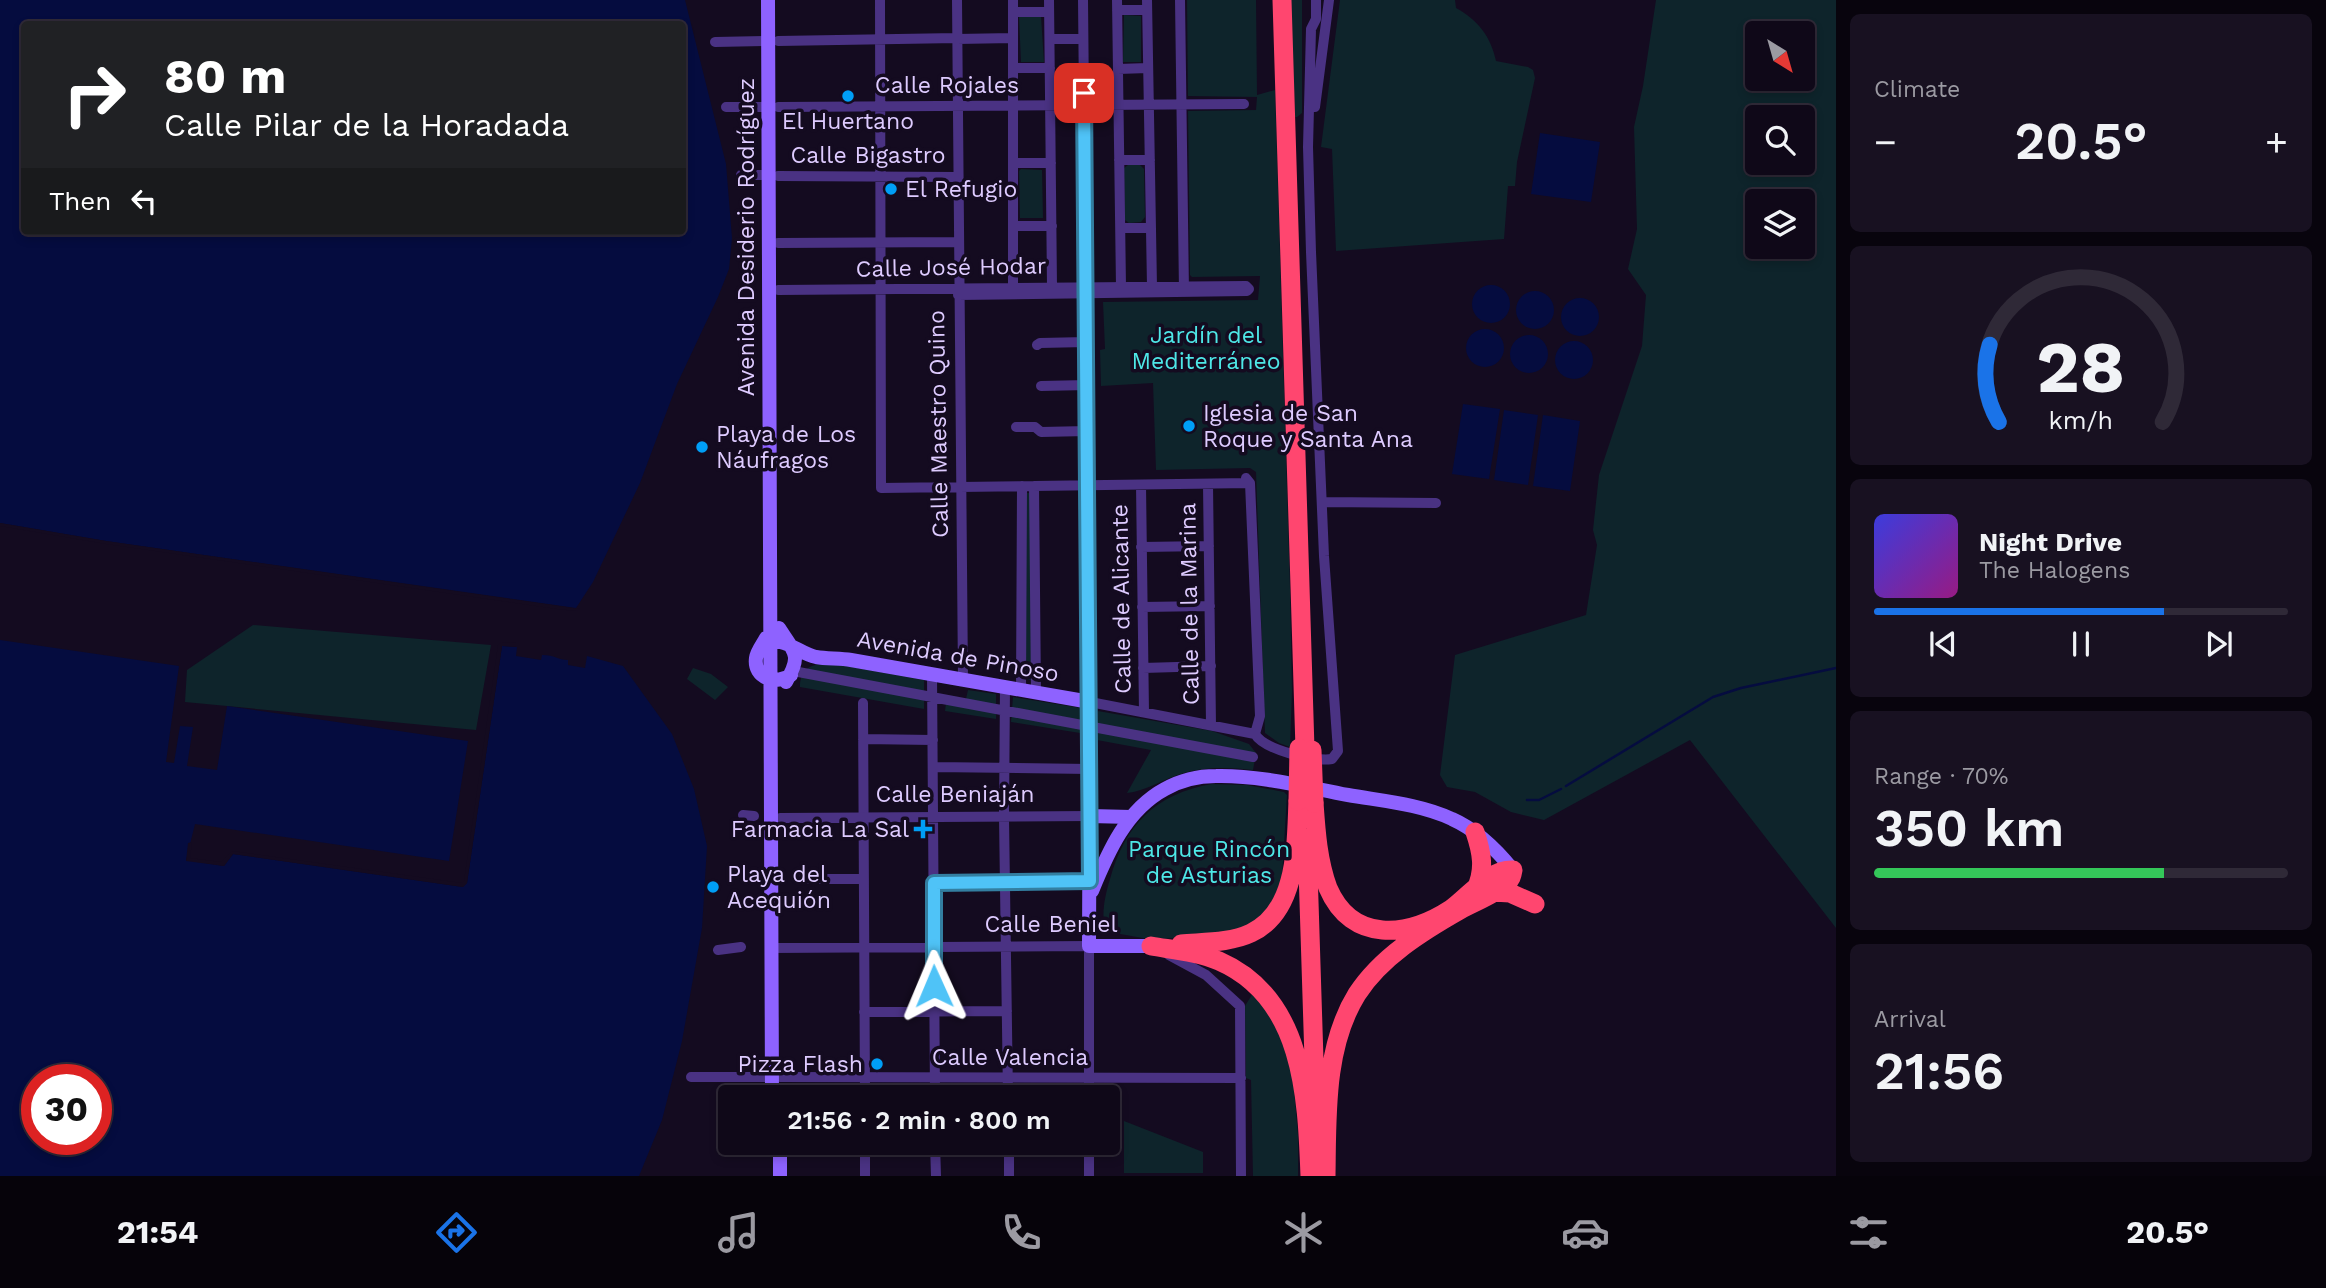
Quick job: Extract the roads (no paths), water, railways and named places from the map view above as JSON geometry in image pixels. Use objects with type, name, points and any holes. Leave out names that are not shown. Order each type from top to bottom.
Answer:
[{"type":"highway","points":[[1282,0],[1305,749]]},
{"type":"highway","points":[[1300,604],[1304,623],[1306,802],[1318,1176]]},
{"type":"highway","points":[[1306,802],[1329,888],[1340,907],[1361,924],[1385,931],[1410,929],[1484,890],[1510,893],[1535,904]]},
{"type":"highway","points":[[1151,946],[1232,939],[1251,933],[1271,918],[1282,903],[1288,888],[1306,802]]},
{"type":"highway","points":[[1475,832],[1483,863],[1480,880],[1484,890]]},
{"type":"highway","points":[[1325,1176],[1333,1058],[1342,1026],[1357,995],[1369,978],[1398,951],[1484,890],[1499,872],[1513,870]]},
{"type":"highway","points":[[1151,946],[1218,961],[1245,976],[1275,1006],[1284,1020],[1295,1049],[1307,1121],[1310,1176]]},
{"type":"street","name":"Avenida Desiderio Rodríguez","points":[[768,0],[773,41]]},
{"type":"street","name":"Avenida Desiderio Rodríguez","points":[[775,638],[773,41],[777,0]]},
{"type":"street","points":[[880,0],[881,488],[960,484],[1246,480]]},
{"type":"street","name":"Calle Maestro Quino","points":[[957,0],[957,242],[963,679]]},
{"type":"street","points":[[1049,0],[1052,287]]},
{"type":"street","points":[[1083,0],[1090,702],[1089,1085]]},
{"type":"street","points":[[1180,0],[1184,289]]},
{"type":"street","points":[[1316,0],[1321,19]]},
{"type":"street","points":[[1329,0],[1321,19],[1311,29],[1317,49],[1308,148],[1323,502],[1436,503]]},
{"type":"street","points":[[1121,287],[1117,5],[1147,5],[1152,286]]},
{"type":"street","points":[[1013,288],[1013,6],[1049,12]]},
{"type":"street","points":[[715,42],[1013,38]]},
{"type":"street","points":[[1050,39],[1083,39]]},
{"type":"street","points":[[1013,68],[1050,68]]},
{"type":"street","points":[[1118,69],[1148,68]]},
{"type":"street","name":"Calle Rojales","points":[[726,107],[1244,104]]},
{"type":"street","points":[[1119,160],[1150,160]]},
{"type":"street","points":[[1013,163],[1051,163]]},
{"type":"street","name":"Calle Bigastro","points":[[741,175],[957,177]]},
{"type":"street","name":"Avenida Desiderio Rodríguez","points":[[773,176],[778,243],[775,638]]},
{"type":"street","points":[[1013,226],[1052,226]]},
{"type":"street","points":[[1121,228],[1151,228]]},
{"type":"street","points":[[778,243],[957,242]]},
{"type":"street","name":"Calle José Hodar","points":[[778,290],[881,289],[958,292],[1184,289],[1247,286],[1249,289],[1247,291],[1184,289],[1152,286],[1086,290],[1052,287],[958,292]]},
{"type":"street","points":[[1037,345],[1086,342]]},
{"type":"street","points":[[1041,386],[1087,385]]},
{"type":"street","points":[[1016,427],[1035,427],[1041,432],[1087,431]]},
{"type":"street","points":[[960,484],[1034,486],[1088,482],[1140,485],[1208,484],[1246,480]]},
{"type":"street","points":[[1246,480],[1260,720],[1255,734]]},
{"type":"street","name":"Calle de la Marina","points":[[1208,484],[1212,724]]},
{"type":"street","name":"Calle de Alicante","points":[[1140,485],[1144,712]]},
{"type":"street","points":[[1021,486],[1021,689]]},
{"type":"street","points":[[1034,486],[1037,692]]},
{"type":"street","name":"Avenida de Pinoso","points":[[775,638],[817,657],[1005,686],[1212,724],[1255,734],[1263,744],[1315,758],[1332,759],[1338,751],[1330,654],[1323,502]]},
{"type":"street","points":[[1142,547],[1209,546]]},
{"type":"street","points":[[1143,607],[1210,606]]},
{"type":"street","points":[[775,638],[783,680],[776,948]]},
{"type":"street","points":[[775,638],[756,658],[761,675],[933,699],[1253,757]]},
{"type":"street","points":[[774,1085],[783,680],[803,663],[817,657]]},
{"type":"street","points":[[1143,668],[1211,666]]},
{"type":"street","points":[[932,674],[935,1085]]},
{"type":"street","points":[[1005,686],[1008,1085]]},
{"type":"street","points":[[863,704],[865,1085]]},
{"type":"street","points":[[863,739],[933,740]]},
{"type":"street","points":[[933,766],[1090,769]]},
{"type":"street","points":[[1090,888],[1119,833],[1148,800],[1167,788],[1191,779],[1225,776],[1424,809],[1450,817],[1475,832],[1496,850],[1513,870]]},
{"type":"street","name":"Calle Beniaján","points":[[780,818],[1131,817]]},
{"type":"street","points":[[1090,920],[1105,861]]},
{"type":"street","points":[[795,879],[864,879]]},
{"type":"street","points":[[934,883],[1005,882],[1090,888]]},
{"type":"street","points":[[1090,920],[1104,937],[1122,946]]},
{"type":"street","name":"Calle Beniel","points":[[776,948],[1151,946],[1206,975],[1240,1006],[1241,1176]]},
{"type":"street","points":[[718,950],[741,947]]},
{"type":"street","points":[[864,1012],[1007,1011]]},
{"type":"street","name":"Calle Valencia","points":[[691,1077],[1241,1078]]},
{"type":"street","points":[[776,1077],[778,1085]]},
{"type":"street","points":[[772,1155],[772,1176]]},
{"type":"street","points":[[780,1155],[780,1176]]},
{"type":"street","points":[[865,1155],[865,1176]]},
{"type":"street","points":[[935,1155],[936,1176]]},
{"type":"street","points":[[1009,1155],[1009,1176]]},
{"type":"street","points":[[1089,1155],[1089,1176]]},
{"type":"waterway","points":[[1566,786],[1713,697],[1741,688],[1836,668]]},
{"type":"waterway","points":[[1527,800],[1539,800],[1561,789]]},
{"type":"place","name":"El Huertano","points":[[848,96]]},
{"type":"place","name":"El Refugio","points":[[891,189]]},
{"type":"place","name":"Iglesia de San Roque y Santa Ana","points":[[1189,426]]},
{"type":"place","name":"Playa de Los Náufragos","points":[[702,447]]},
{"type":"place","name":"Farmacia La Sal","points":[[923,829]]},
{"type":"place","name":"Playa del Acequión","points":[[713,887]]},
{"type":"place","name":"Pizza Flash","points":[[877,1064]]},
{"type":"park label","name":"Jardín del Mediterráneo","points":[[1206,348]]},
{"type":"park label","name":"Parque Rincón de Asturias","points":[[1209,862]]}]
